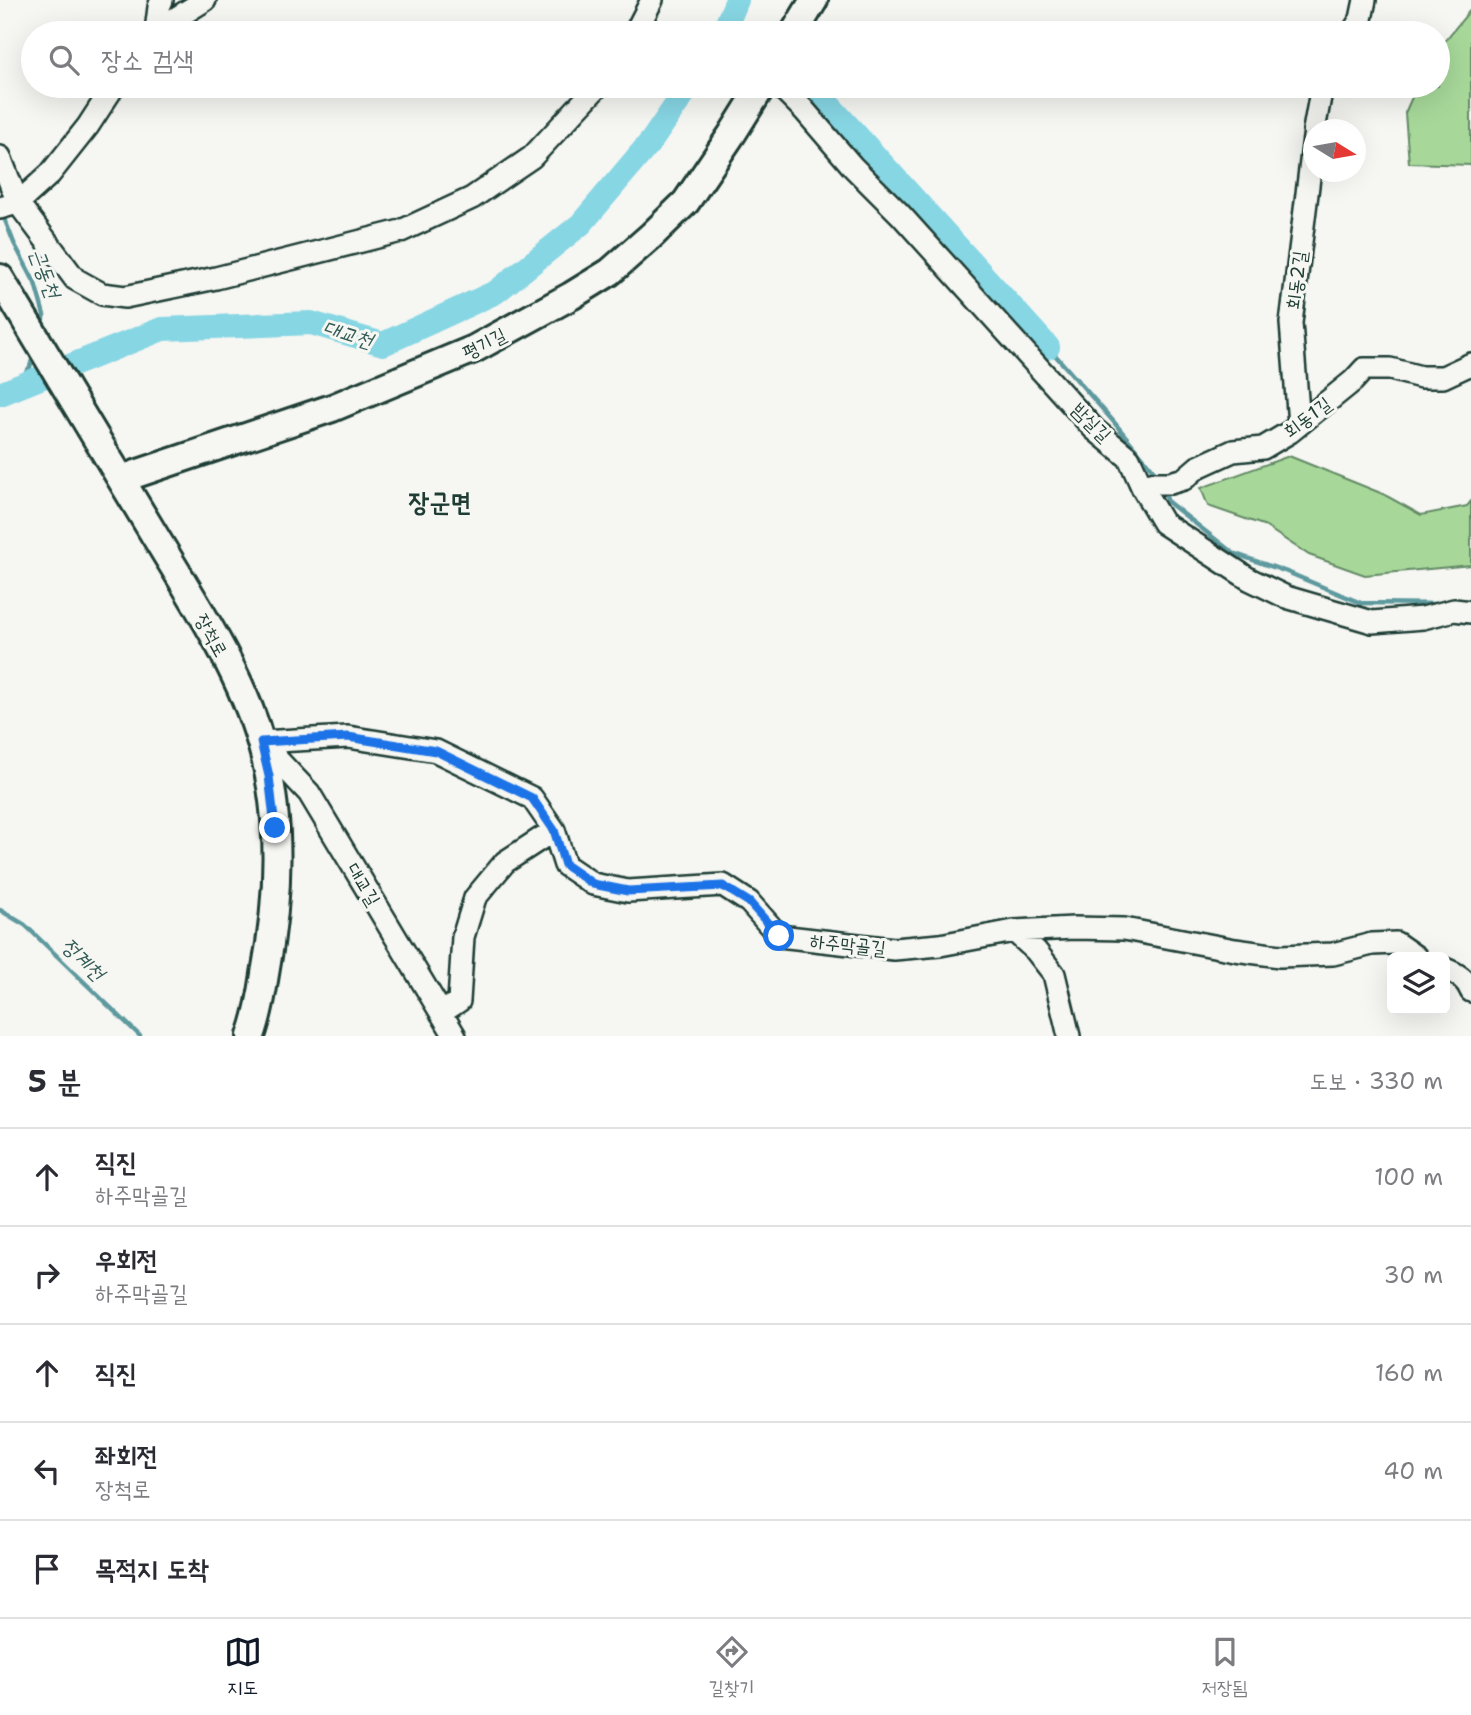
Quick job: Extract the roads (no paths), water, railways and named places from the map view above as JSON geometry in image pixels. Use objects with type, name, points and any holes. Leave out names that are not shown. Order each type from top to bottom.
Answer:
[{"type":"main road","points":[[801,21],[814,0]]},
{"type":"main road","name":"평기길","points":[[116,469],[332,408],[474,349],[571,296],[610,272],[686,202],[754,98]]},
{"type":"main road","name":"장척로","points":[[0,278],[116,469],[223,654],[261,742],[269,776],[277,878],[268,960],[257,1020],[251,1036]]},
{"type":"street","points":[[156,21],[162,0]]},
{"type":"street","points":[[172,21],[205,0]]},
{"type":"street","points":[[641,21],[652,0]]},
{"type":"street","points":[[1360,21],[1365,0]]},
{"type":"street","points":[[9,205],[50,174],[106,98]]},
{"type":"street","points":[[0,157],[9,205],[75,279],[103,294],[125,297],[216,278],[401,231],[472,198],[533,157],[587,98]]},
{"type":"street","name":"밤실길","points":[[792,98],[1094,429],[1129,458],[1154,485],[1163,523],[1249,579],[1286,597],[1372,622],[1423,618],[1454,610],[1471,612]]},
{"type":"street","points":[[1316,119],[1320,98]]},
{"type":"street","name":"회동2길","points":[[1299,424],[1291,323],[1308,182]]},
{"type":"street","name":"회동1길","points":[[1154,485],[1184,479],[1198,467],[1233,451],[1264,448],[1299,424],[1364,369],[1390,369],[1421,377],[1443,377],[1471,364]]},
{"type":"street","name":"하주막골길","points":[[261,742],[348,737],[436,751],[532,798],[554,830],[565,865],[593,884],[628,891],[723,886],[749,902],[779,936],[894,949],[940,945],[1014,931],[1124,929],[1280,956],[1333,954],[1372,944],[1396,943],[1409,952]]},
{"type":"street","name":"대교길","points":[[261,742],[309,793],[455,1036]]},
{"type":"street","points":[[441,1013],[459,1001],[463,937],[475,898],[505,862],[554,830]]},
{"type":"street","points":[[1014,931],[1054,974],[1069,1036]]},
{"type":"street","points":[[1450,971],[1468,982],[1471,991]]},
{"type":"waterway","name":"대교천","points":[[728,21],[737,0]]},
{"type":"waterway","name":"대교천","points":[[0,394],[162,329],[311,323],[383,344],[496,292],[581,224],[652,140],[681,98]]},
{"type":"waterway","points":[[823,98],[1048,347]]},
{"type":"waterway","name":"근동천","points":[[3,215],[35,283],[44,315],[41,327]]},
{"type":"waterway","points":[[1048,347],[1158,476]]},
{"type":"waterway","name":"근동천","points":[[13,389],[30,367],[34,352]]},
{"type":"waterway","points":[[1164,491],[1168,502],[1233,553],[1361,603],[1442,604]]},
{"type":"waterway","name":"정계천","points":[[0,910],[25,925],[140,1036]]},
{"type":"district","name":"장군면","points":[[440,502]]}]
